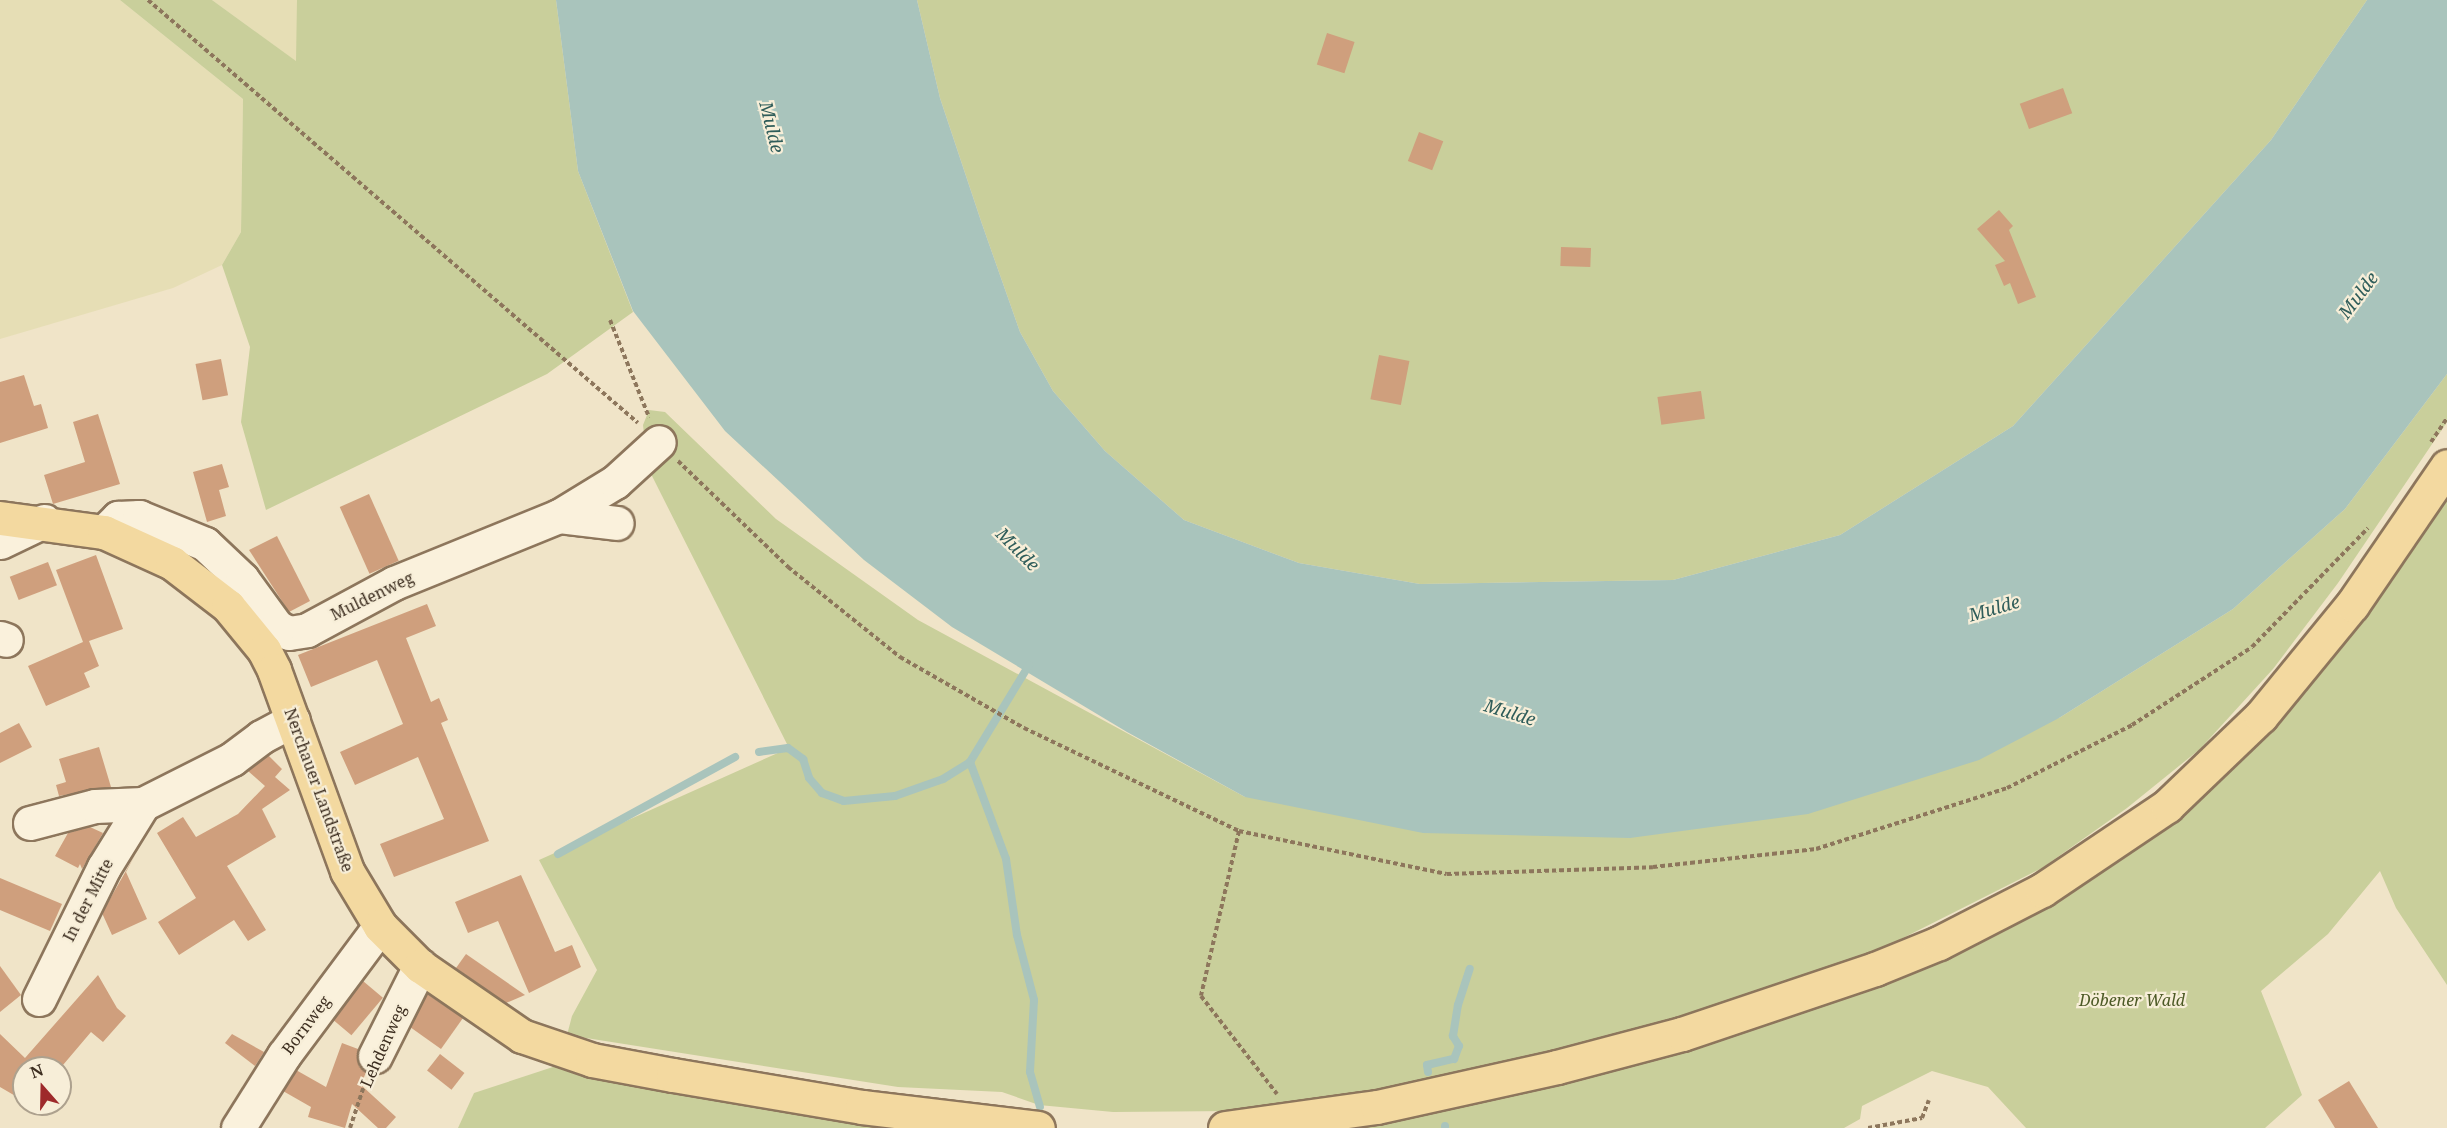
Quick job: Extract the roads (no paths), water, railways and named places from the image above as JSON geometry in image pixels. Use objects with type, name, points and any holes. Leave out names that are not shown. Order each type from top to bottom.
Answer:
[{"type":"main road","points":[[1225,1128],[1324,1121],[1458,1090],[1742,1016],[1939,943],[2042,890],[2167,806],[2261,716],[2352,605],[2438,456]]},
{"type":"main road","name":"Nerchauer Landstraße","points":[[0,518],[44,521],[104,532],[172,563],[228,606],[264,650],[293,720],[347,871],[380,926],[420,966],[522,1036],[592,1060],[673,1075],[862,1107],[1038,1128]]},
{"type":"street","name":"Muldenweg","points":[[104,532],[118,518],[139,517],[205,544],[242,579],[277,627],[289,633],[307,630],[394,583],[559,516],[615,482],[659,442]]},
{"type":"street","points":[[559,516],[617,523]]},
{"type":"street","points":[[0,542],[44,521]]},
{"type":"street","points":[[30,823],[95,806],[142,804],[232,759],[261,737],[293,720]]},
{"type":"street","name":"In der Mitte","points":[[39,999],[104,867],[142,804]]},
{"type":"street","name":"Bornweg","points":[[238,1128],[284,1055],[380,926]]},
{"type":"street","name":"Lehdenweg","points":[[375,1056],[420,966]]},
{"type":"water","name":"Mulde","points":[[556,0],[917,0],[940,98],[982,224],[1020,332],[1053,391],[1105,451],[1184,520],[1299,563],[1420,584],[1673,580],[1840,535],[2013,426],[2271,140],[2367,0],[2447,0],[2447,374],[2345,509],[2233,609],[2059,718],[1979,760],[1808,814],[1630,838],[1423,833],[1245,797],[1127,732],[952,627],[864,560],[725,431],[633,311],[578,171]]},
{"type":"waterway","points":[[1029,665],[970,762],[1006,859],[1017,935],[1034,1000],[1030,1072],[1040,1107]]},
{"type":"waterway","points":[[759,752],[788,748],[803,759],[809,778],[822,793],[844,801],[895,796],[943,779],[970,762]]},
{"type":"waterway","points":[[558,854],[735,757]]},
{"type":"waterway","points":[[1428,1072],[1427,1065],[1454,1059],[1459,1046],[1453,1036],[1458,1005],[1470,969]]},
{"type":"park label","name":"Döbener Wald","points":[[2132,1000]]}]
